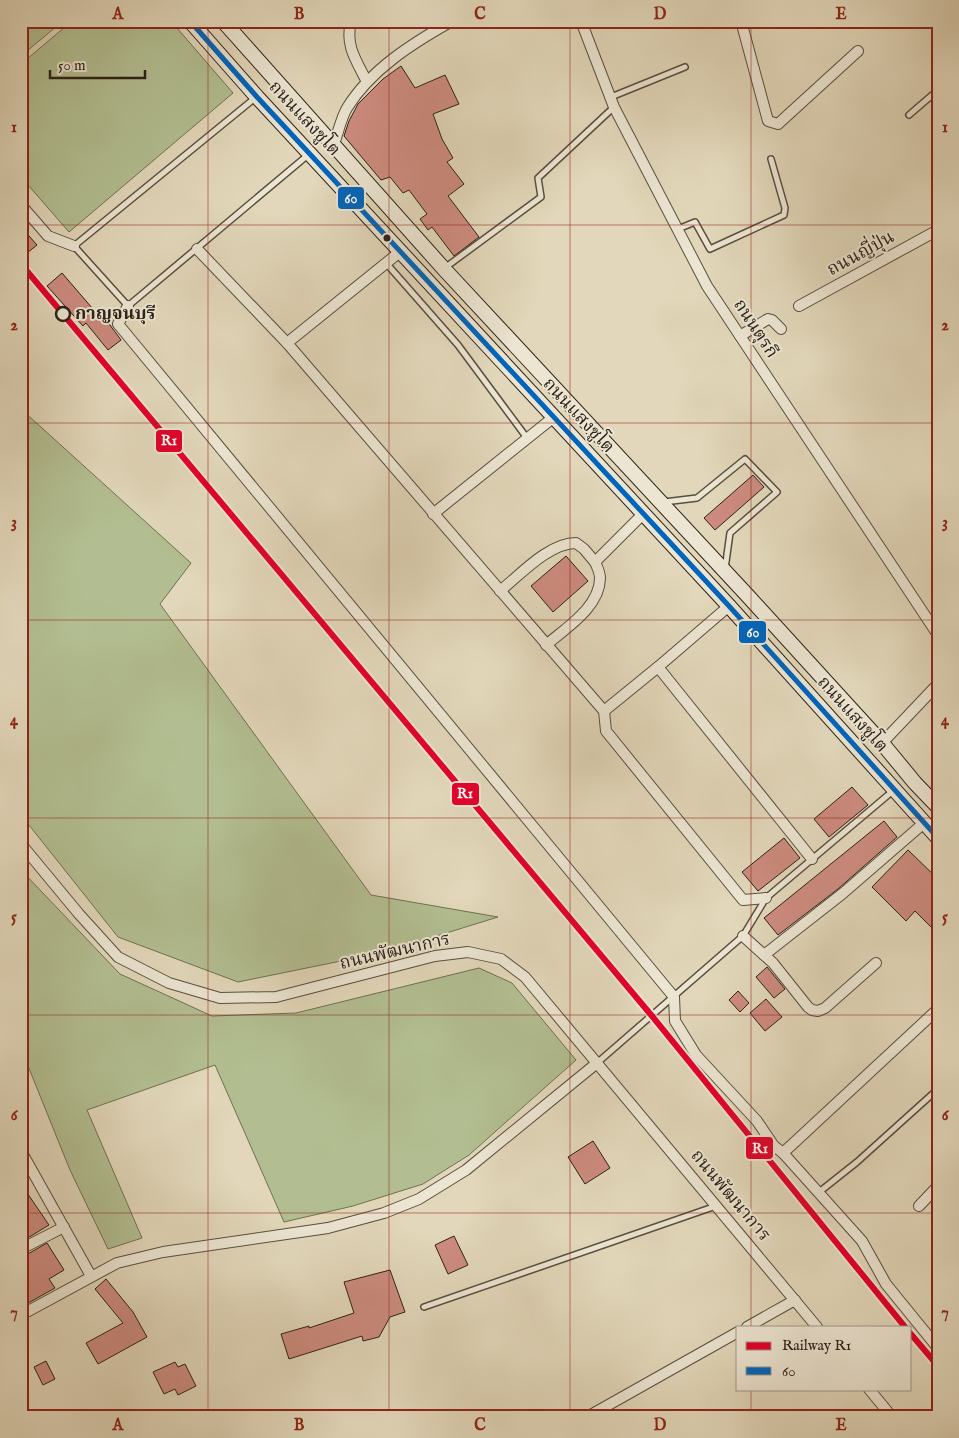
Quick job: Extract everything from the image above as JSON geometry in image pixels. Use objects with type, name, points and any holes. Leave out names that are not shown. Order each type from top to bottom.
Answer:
[{"type":"main road","name":"ถนนแสงชูโต","points":[[190,21],[257,97],[729,606],[938,838]]},
{"type":"main road","name":"ถนนแสงชูโต","points":[[223,21],[444,269],[725,571],[882,742],[915,783],[938,807]]},
{"type":"main road","points":[[592,459],[609,446]]},
{"type":"main road","points":[[729,606],[747,595]]},
{"type":"street","points":[[351,21],[349,31],[350,47],[367,82]]},
{"type":"street","points":[[334,144],[346,110],[367,82],[389,62],[452,21]]},
{"type":"street","name":"ถนนตุรกี","points":[[581,21],[612,102],[707,286],[938,635]]},
{"type":"street","points":[[741,21],[768,120],[778,124],[858,52]]},
{"type":"street","points":[[21,205],[48,236],[74,246]]},
{"type":"street","name":"ถนนญี่ปุ่น","points":[[799,306],[938,230]]},
{"type":"street","points":[[197,249],[287,343],[604,711],[606,731],[743,900],[766,898]]},
{"type":"street","points":[[287,343],[401,251]]},
{"type":"street","points":[[128,306],[118,324],[674,997],[675,1021],[696,1055],[757,1121],[774,1146],[783,1153],[862,1241],[886,1284],[938,1348]]},
{"type":"street","points":[[740,336],[768,319],[772,320],[781,329]]},
{"type":"street","points":[[433,514],[554,417]]},
{"type":"street","points":[[595,562],[644,514]]},
{"type":"street","points":[[500,591],[544,555],[561,545],[576,543],[584,549],[595,562],[600,575],[600,584],[587,609],[546,645]]},
{"type":"street","points":[[604,711],[729,606]]},
{"type":"street","points":[[658,667],[812,859]]},
{"type":"street","points":[[882,742],[938,684]]},
{"type":"street","points":[[764,955],[842,894],[924,823]]},
{"type":"street","name":"ถนนพัฒนาการ","points":[[21,844],[79,914],[118,956],[169,983],[220,998],[276,997],[434,956],[468,952],[501,959],[525,976],[816,1326]]},
{"type":"street","points":[[743,936],[773,963],[812,1010],[818,1011],[825,1008],[876,962]]},
{"type":"street","points":[[783,1153],[938,1009]]},
{"type":"street","points":[[21,1315],[117,1263],[163,1252],[328,1228],[384,1213],[419,1199],[466,1170],[597,1063]]},
{"type":"street","points":[[21,1152],[91,1276]]},
{"type":"street","points":[[919,1206],[938,1186]]},
{"type":"street","points":[[21,1249],[64,1227]]},
{"type":"street","points":[[749,1326],[794,1300]]},
{"type":"street","points":[[588,1417],[736,1333]]},
{"type":"street","points":[[870,1390],[892,1417]]},
{"type":"lane","points":[[444,269],[541,197],[538,178],[612,102],[685,67]]},
{"type":"lane","points":[[909,115],[938,90]]},
{"type":"lane","points":[[257,97],[74,246],[128,306],[310,153]]},
{"type":"lane","points":[[678,230],[695,222],[710,250],[784,215],[785,208],[771,159]]},
{"type":"lane","points":[[386,263],[458,345],[527,438]]},
{"type":"lane","points":[[661,503],[697,498],[745,460],[777,492],[730,533],[725,571]]},
{"type":"lane","points":[[597,1063],[743,936],[766,898],[895,790]]},
{"type":"lane","points":[[818,1193],[857,1162],[938,1089]]},
{"type":"lane","points":[[424,1307],[717,1206]]},
{"type":"green space","points":[[21,21],[63,21],[21,56]]},
{"type":"green space","points":[[72,21],[171,21],[233,93],[69,232],[21,177],[21,64]]},
{"type":"green space","points":[[21,409],[191,563],[160,604],[371,895],[498,917],[385,952],[238,982],[118,937],[21,815]]},
{"type":"green space","points":[[21,870],[120,974],[212,1016],[296,1013],[479,968],[512,983],[576,1060],[469,1155],[423,1184],[353,1206],[284,1222],[215,1065],[87,1110],[142,1238],[108,1249],[70,1170],[24,1056],[21,1057]]},
{"type":"building","points":[[401,66],[415,88],[445,75],[459,104],[433,114],[442,139],[453,158],[447,162],[464,184],[448,196],[479,237],[454,256],[432,227],[428,230],[420,219],[427,214],[409,190],[403,193],[390,177],[381,180],[344,136],[358,104],[383,79]]},
{"type":"building","points":[[21,227],[37,245],[27,253],[21,246]]},
{"type":"building","points":[[62,273],[105,323],[107,321],[121,340],[108,350],[86,323],[83,326],[47,286]]},
{"type":"building","points":[[753,475],[764,487],[715,530],[704,518]]},
{"type":"building","points":[[566,556],[588,581],[553,612],[531,586]]},
{"type":"building","points":[[852,787],[868,805],[829,837],[814,819]]},
{"type":"building","points":[[884,821],[897,837],[838,889],[778,935],[764,918]]},
{"type":"building","points":[[784,838],[800,858],[758,891],[742,872]]},
{"type":"building","points":[[908,850],[938,879],[938,934],[915,911],[906,921],[872,887]]},
{"type":"building","points":[[767,967],[785,989],[774,998],[756,977]]},
{"type":"building","points":[[738,991],[749,1003],[740,1012],[729,1000]]},
{"type":"building","points":[[766,999],[782,1017],[765,1031],[750,1013]]},
{"type":"building","points":[[593,1141],[610,1168],[585,1184],[568,1157]]},
{"type":"building","points":[[21,1184],[49,1225],[26,1239],[21,1231]]},
{"type":"building","points":[[454,1236],[468,1265],[448,1274],[435,1245]]},
{"type":"building","points":[[47,1243],[64,1270],[49,1279],[55,1288],[21,1307],[21,1258]]},
{"type":"building","points":[[390,1270],[405,1312],[390,1317],[379,1337],[363,1341],[362,1336],[289,1359],[281,1334],[309,1326],[309,1328],[354,1313],[344,1282]]},
{"type":"building","points":[[106,1279],[133,1312],[147,1337],[98,1364],[86,1343],[123,1323],[95,1289]]},
{"type":"building","points":[[46,1361],[55,1379],[43,1385],[34,1367]]},
{"type":"building","points":[[175,1362],[178,1367],[185,1364],[196,1386],[178,1395],[175,1389],[164,1394],[153,1372]]},
{"type":"rail line","name":"R1","points":[[21,264],[652,1016],[904,1326]]},
{"type":"rail line","name":"R1","points":[[912,1335],[938,1366]]},
{"type":"transit line","name":"60","points":[[190,21],[257,97],[729,606],[938,838]]},
{"type":"place","name":"กาญจนบุรี","points":[[63,314]]}]
